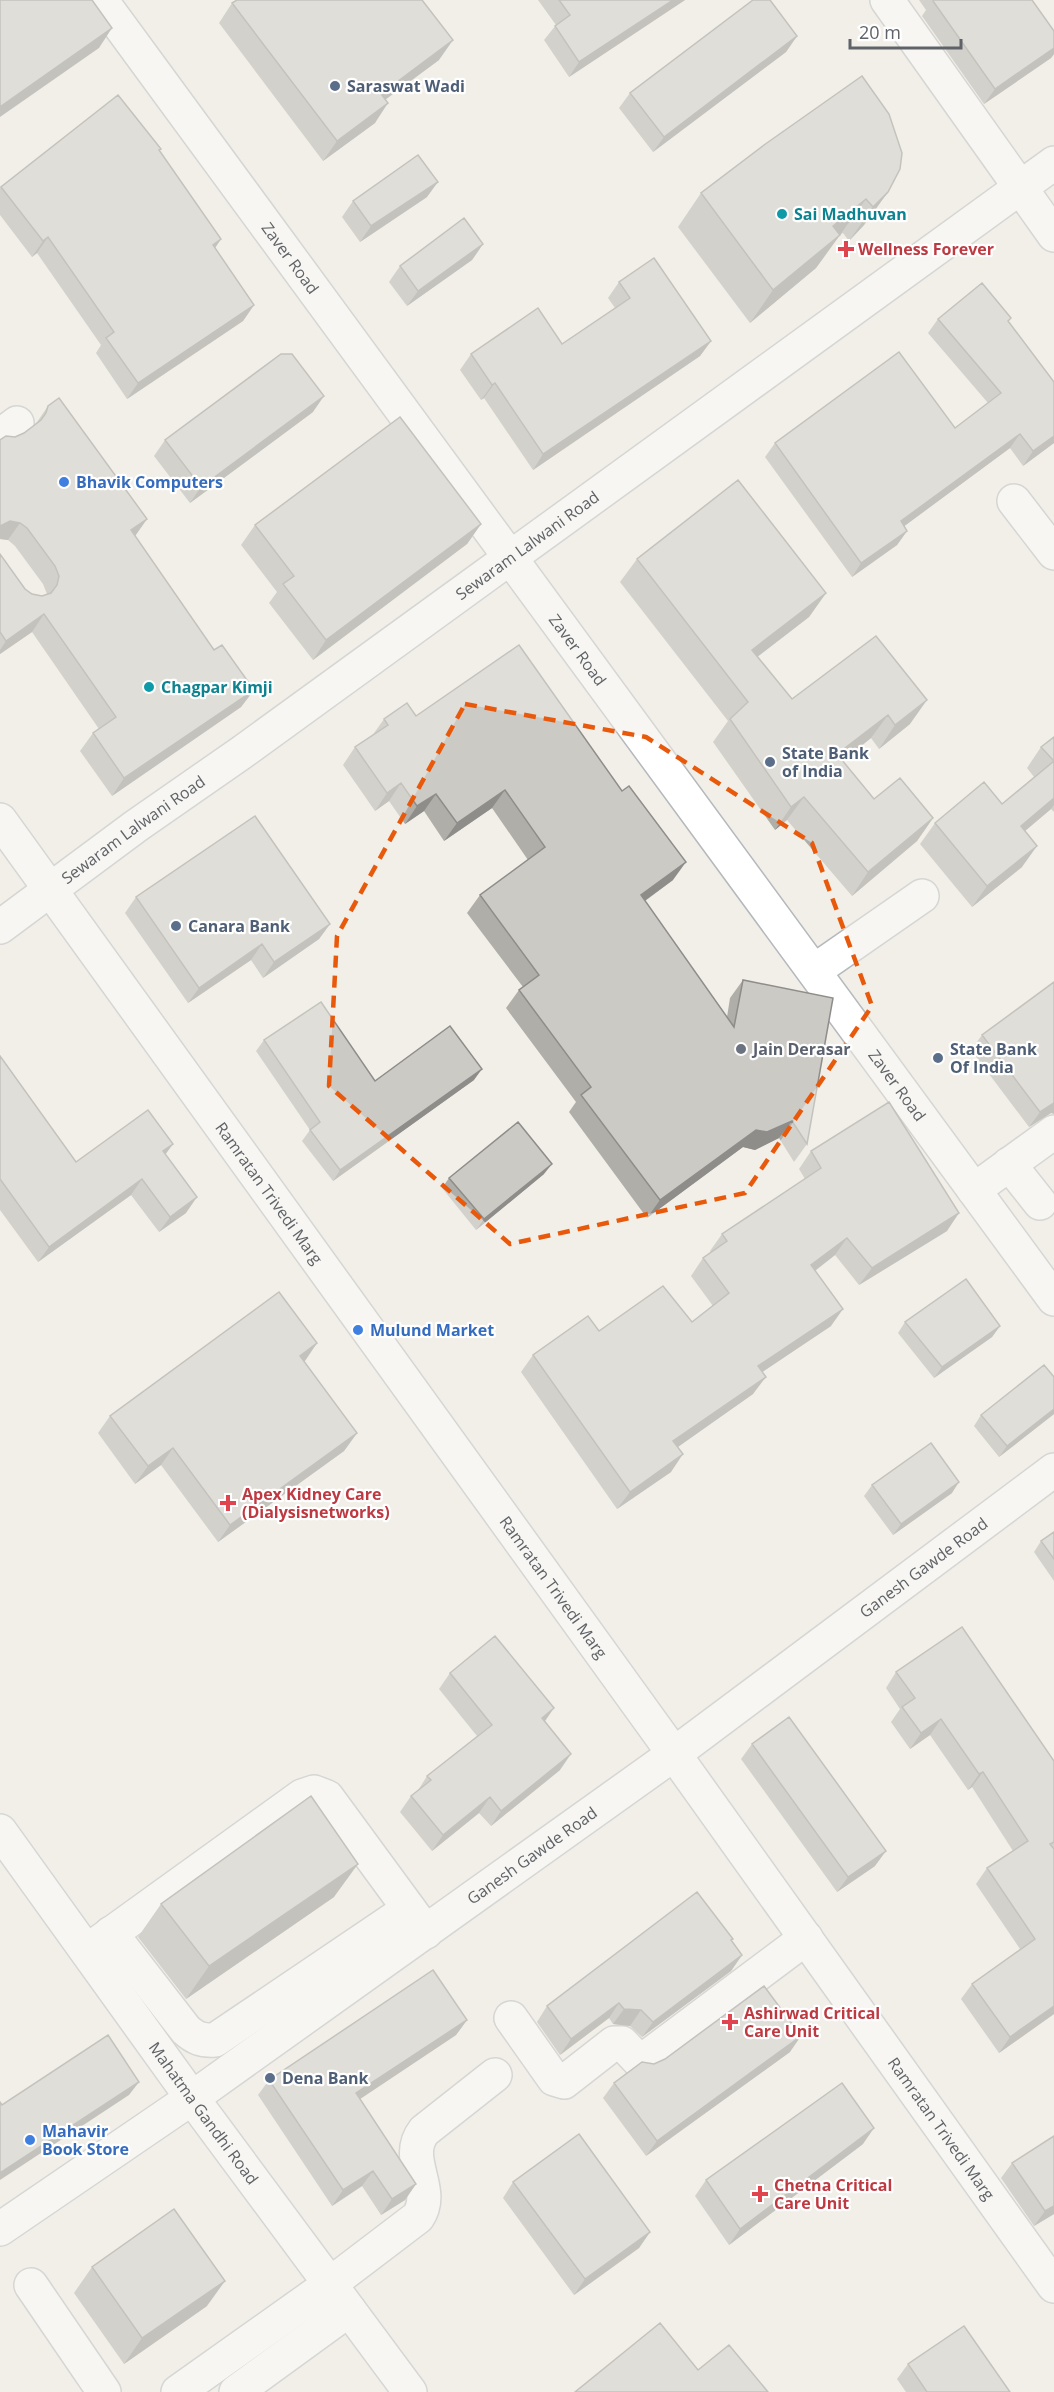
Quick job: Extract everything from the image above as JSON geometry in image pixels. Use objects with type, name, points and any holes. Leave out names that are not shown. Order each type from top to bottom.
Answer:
[{"type":"street","name":"Zaver Road","points":[[100,0],[1054,1299]]},
{"type":"street","points":[[887,0],[1054,236]]},
{"type":"street","name":"Sewaram Lalwani Road","points":[[0,927],[136,826],[1054,163]]},
{"type":"street","points":[[1014,501],[1054,553]]},
{"type":"street","name":"Ramratan Trivedi Marg","points":[[0,820],[674,1754],[1054,2286]]},
{"type":"street","points":[[814,971],[922,896]]},
{"type":"street","points":[[974,1190],[1054,1132]]},
{"type":"street","points":[[1010,1164],[1040,1203]]},
{"type":"street","name":"Ganesh Gawde Road","points":[[0,2229],[192,2098],[417,1921],[674,1754],[1054,1470]]},
{"type":"street","points":[[314,1792],[327,1797],[417,1921],[215,2040],[205,2041],[194,2037],[186,2030],[99,1942],[302,1796],[314,1792]]},
{"type":"street","name":"Mahatma Gandhi Road","points":[[0,1831],[99,1942],[192,2098],[410,2392]]},
{"type":"street","points":[[511,2018],[554,2079],[564,2082],[614,2043],[622,2043],[639,2061],[644,2060],[806,1938]]},
{"type":"street","points":[[178,2392],[330,2284],[418,2217],[424,2208],[425,2198],[415,2152],[416,2141],[424,2131],[495,2075]]},
{"type":"street","points":[[31,2285],[104,2392]]},
{"type":"street","points":[[236,2392],[349,2310]]},
{"type":"highlighted area","points":[[465,704],[646,737],[812,843],[872,1006],[745,1193],[510,1244],[329,1086],[337,936]]},
{"type":"building","points":[[0,0],[92,0],[112,28],[0,107]]},
{"type":"building","name":"Saraswat Wadi","points":[[237,0],[422,0],[453,40],[381,94],[388,103],[337,141],[232,3]]},
{"type":"building","points":[[559,0],[673,0],[579,62],[555,26],[570,15]]},
{"type":"building","points":[[753,0],[770,0],[797,36],[664,137],[630,93]]},
{"type":"building","points":[[934,0],[1032,0],[1054,31],[1054,48],[995,89]]},
{"type":"building","name":"Sai Madhuvan","points":[[862,76],[889,114],[902,153],[900,169],[888,192],[873,207],[866,199],[833,226],[840,235],[773,290],[701,193]]},
{"type":"building","points":[[118,95],[161,149],[159,150],[221,239],[213,245],[254,305],[138,383],[106,338],[114,332],[48,237],[43,241],[1,187]]},
{"type":"building","points":[[418,155],[438,182],[371,226],[353,201]]},
{"type":"building","points":[[464,218],[483,244],[418,291],[400,266]]},
{"type":"building","points":[[654,258],[711,341],[543,454],[495,383],[492,385],[471,354],[538,308],[562,344],[630,298],[619,282]]},
{"type":"building","points":[[982,283],[1011,318],[1008,321],[1054,382],[1054,436],[1033,451],[1020,434],[901,521],[907,531],[861,563],[775,443],[899,352],[955,428],[1001,393],[938,319]]},
{"type":"building","points":[[281,354],[292,354],[324,396],[201,487],[165,440]]},
{"type":"building","points":[[59,398],[147,519],[131,530],[214,650],[222,645],[254,690],[124,778],[93,733],[116,717],[44,614],[6,641],[0,632],[0,554],[25,589],[32,594],[42,596],[51,593],[57,585],[59,576],[55,566],[27,528],[20,523],[10,521],[0,526],[0,440],[6,436],[15,437],[24,433],[41,420],[48,406]]},
{"type":"building","points":[[400,417],[481,524],[326,640],[283,584],[294,576],[255,525]]},
{"type":"building","points":[[738,480],[826,593],[752,650],[792,699],[876,636],[927,700],[895,725],[888,715],[837,754],[874,799],[900,778],[933,818],[868,872],[804,797],[791,807],[730,719],[748,702],[637,559]]},
{"type":"building","points":[[519,645],[622,791],[629,786],[686,862],[641,895],[734,1027],[743,980],[833,998],[807,1144],[792,1121],[767,1132],[756,1130],[660,1200],[581,1095],[591,1087],[519,990],[539,975],[480,895],[545,847],[505,790],[457,823],[436,794],[417,806],[401,783],[387,793],[355,747],[388,725],[384,719],[407,703],[416,716]]},
{"type":"building","points":[[1054,737],[1054,761],[1041,747]]},
{"type":"building","points":[[1054,761],[1054,798],[1021,826],[1037,846],[987,886],[935,823],[984,782],[1002,804]]},
{"type":"building","points":[[255,816],[330,924],[274,962],[262,944],[199,988],[136,897]]},
{"type":"building","points":[[1054,982],[1054,1103],[1040,1112],[982,1035]]},
{"type":"building","points":[[321,1002],[375,1081],[450,1026],[482,1069],[340,1170],[310,1130],[320,1122],[264,1040]]},
{"type":"building","points":[[0,1056],[76,1162],[148,1110],[173,1144],[163,1151],[197,1197],[170,1217],[142,1179],[49,1247],[0,1179]]},
{"type":"building","points":[[889,1102],[959,1213],[872,1268],[847,1238],[811,1265],[843,1309],[758,1366],[766,1377],[673,1441],[683,1454],[630,1492],[533,1355],[588,1316],[599,1331],[663,1286],[692,1322],[729,1293],[703,1258],[727,1241],[722,1234],[821,1168],[811,1151]]},
{"type":"building","points":[[518,1122],[552,1164],[484,1219],[449,1178]]},
{"type":"building","points":[[966,1279],[1000,1326],[942,1367],[905,1322]]},
{"type":"building","points":[[279,1292],[317,1343],[300,1356],[357,1433],[230,1525],[173,1448],[148,1466],[110,1416]]},
{"type":"building","points":[[1044,1365],[1054,1377],[1054,1409],[1007,1446],[981,1415]]},
{"type":"building","points":[[931,1443],[959,1482],[901,1524],[872,1485]]},
{"type":"building","points":[[1054,1532],[1054,1559],[1041,1541]]},
{"type":"building","points":[[962,1627],[1054,1761],[1054,1842],[1050,1844],[1054,1849],[1054,2006],[1010,2037],[972,1984],[1035,1939],[987,1868],[1028,1841],[983,1772],[979,1774],[941,1719],[921,1733],[902,1707],[915,1698],[896,1672]]},
{"type":"building","points":[[495,1636],[554,1708],[542,1718],[571,1754],[501,1811],[490,1797],[443,1835],[411,1796],[431,1780],[427,1776],[492,1725],[450,1673]]},
{"type":"building","points":[[789,1717],[886,1851],[848,1877],[752,1744]]},
{"type":"building","points":[[311,1796],[358,1864],[209,1966],[161,1904]]},
{"type":"building","points":[[697,1892],[733,1939],[731,1940],[742,1955],[653,2022],[641,2010],[624,2009],[619,2003],[571,2039],[547,2006]]},
{"type":"building","points":[[433,1970],[467,2020],[356,2093],[416,2184],[392,2199],[373,2171],[343,2190],[269,2080]]},
{"type":"building","points":[[764,1986],[801,2036],[657,2141],[614,2083],[642,2062],[654,2064],[665,2059]]},
{"type":"building","points":[[108,2035],[139,2082],[0,2173],[0,2102],[2,2105]]},
{"type":"building","points":[[842,2083],[874,2128],[740,2229],[706,2180]]},
{"type":"building","points":[[579,2134],[650,2232],[585,2279],[513,2182]]},
{"type":"building","points":[[1054,2136],[1054,2206],[1045,2211],[1012,2163]]},
{"type":"building","points":[[174,2209],[225,2281],[142,2338],[92,2267]]},
{"type":"building","points":[[660,2323],[698,2370],[729,2345],[768,2392],[575,2392]]},
{"type":"building","points":[[964,2326],[1010,2392],[927,2392],[908,2364]]},
{"type":"place","name":"Saraswat Wadi","points":[[335,86]]},
{"type":"place","name":"Sai Madhuvan","points":[[782,214]]},
{"type":"place","name":"Wellness Forever","points":[[846,249]]},
{"type":"place","name":"Bhavik Computers","points":[[64,482]]},
{"type":"place","name":"Chagpar Kimji","points":[[149,687]]},
{"type":"place","name":"State Bank of India","points":[[770,762]]},
{"type":"place","name":"Canara Bank","points":[[176,926]]},
{"type":"place","name":"Jain Derasar","points":[[741,1049]]},
{"type":"place","name":"State Bank Of India","points":[[938,1058]]},
{"type":"place","name":"Mulund Market","points":[[358,1330]]},
{"type":"place","name":"Apex Kidney Care (Dialysisnetworks)","points":[[228,1503]]},
{"type":"place","name":"Ashirwad Critical Care Unit","points":[[730,2022]]},
{"type":"place","name":"Dena Bank","points":[[270,2078]]},
{"type":"place","name":"Mahavir Book Store","points":[[30,2140]]},
{"type":"place","name":"Chetna Critical Care Unit","points":[[760,2194]]}]
